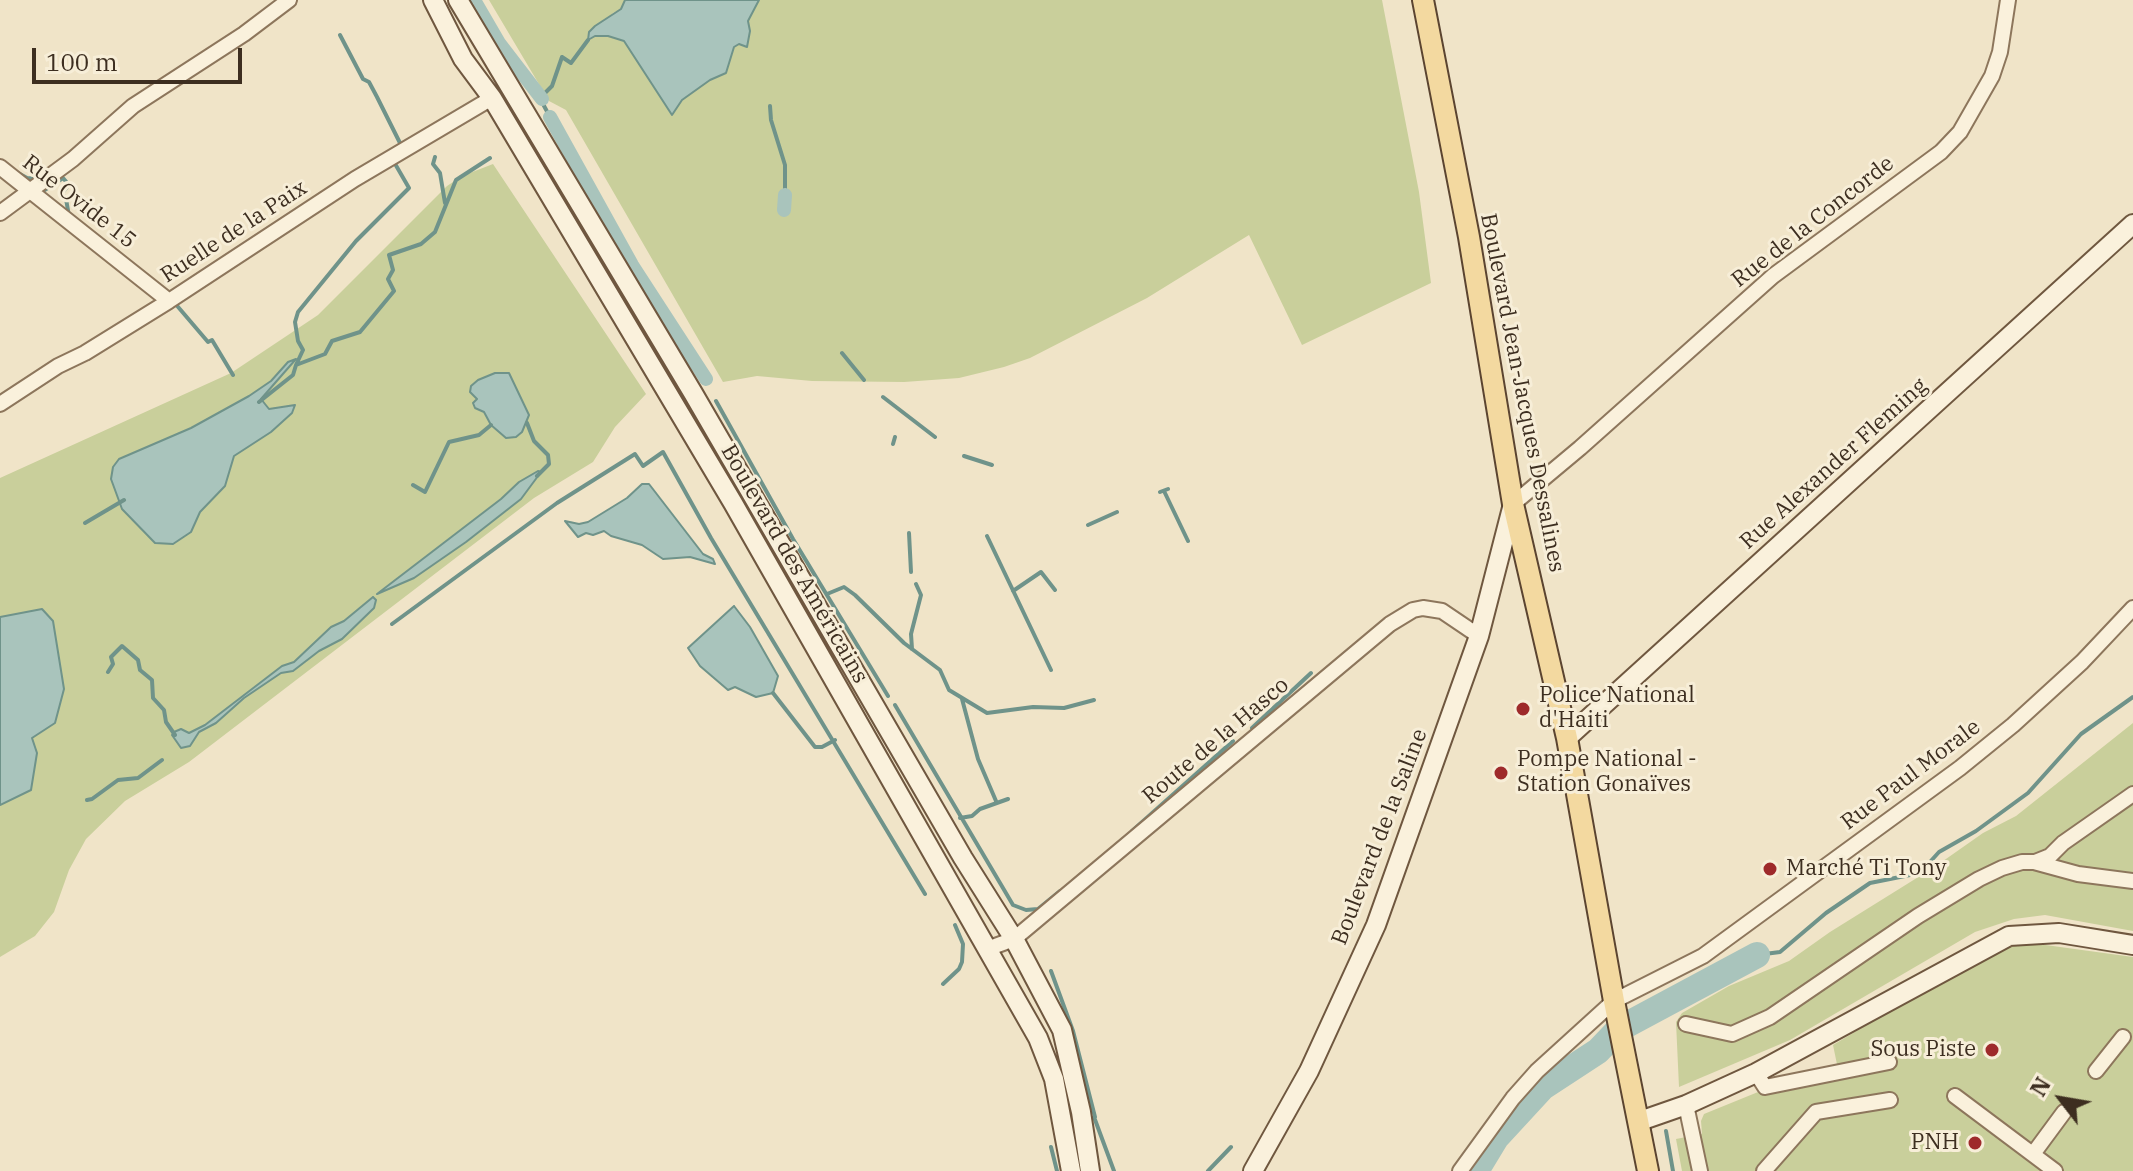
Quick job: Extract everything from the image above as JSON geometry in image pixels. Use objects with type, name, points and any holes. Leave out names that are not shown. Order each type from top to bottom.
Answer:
[{"type":"main road","name":"Boulevard des Américains","points":[[433,0],[463,59],[492,98],[733,503],[1038,1038],[1054,1079],[1071,1171]]},
{"type":"main road","name":"Boulevard des Américains","points":[[458,0],[708,420],[963,858],[1014,939],[1062,1030],[1081,1112],[1090,1171]]},
{"type":"main road","name":"Boulevard Jean-Jacques Dessalines","points":[[1423,0],[1471,252],[1513,504],[1567,738],[1648,1171]]},
{"type":"main road","name":"Rue Alexander Fleming","points":[[1567,738],[2133,224]]},
{"type":"main road","name":"Boulevard de la Saline","points":[[1253,1171],[1309,1071],[1376,925],[1479,636],[1513,504]]},
{"type":"main road","points":[[1640,1121],[1686,1105],[1756,1073],[2009,936],[2059,933],[2133,945]]},
{"type":"main road","points":[[1086,1147],[1098,1171]]},
{"type":"street","points":[[0,213],[73,159],[133,106],[244,34],[289,0]]},
{"type":"street","name":"Rue de la Concorde","points":[[1513,504],[1773,276],[1941,152],[1960,132],[1992,76],[2009,3]]},
{"type":"street","name":"Ruelle de la Paix","points":[[1,401],[85,353],[355,179],[492,98]]},
{"type":"street","name":"Rue Ovide 15","points":[[0,167],[169,301]]},
{"type":"street","name":"Route de la Hasco","points":[[987,949],[1014,939],[1390,624],[1413,610],[1423,608],[1442,611],[1479,636]]},
{"type":"street","name":"Rue Paul Morale","points":[[1460,1171],[1513,1098],[1537,1071],[1619,1021],[1960,768],[2082,662],[2133,608]]},
{"type":"street","points":[[2034,862],[2050,856],[2063,843],[2133,794]]},
{"type":"street","points":[[2115,808],[2133,812]]},
{"type":"street","points":[[1686,1024],[1732,1034],[1770,1017],[1979,879],[2002,868],[2034,862],[2078,874],[2133,881]]},
{"type":"street","points":[[2096,1071],[2123,1037]]},
{"type":"street","points":[[1756,1073],[1765,1087],[1889,1062]]},
{"type":"street","points":[[1955,1096],[2055,1171]]},
{"type":"street","points":[[1764,1171],[1816,1112],[1890,1100]]},
{"type":"street","points":[[1686,1105],[1700,1171]]},
{"type":"street","points":[[2033,1154],[2064,1112]]},
{"type":"street","points":[[1261,1171],[1271,1141]]},
{"type":"green space","points":[[489,0],[625,0],[621,9],[613,13],[589,39],[608,36],[624,41],[672,114],[682,100],[710,80],[726,73],[734,47],[738,44],[746,47],[750,31],[748,21],[759,0],[1382,0],[1419,192],[1431,283],[1302,345],[1249,235],[1147,298],[1030,358],[1004,367],[959,378],[904,382],[812,381],[757,376],[723,382],[566,110],[549,101]]},
{"type":"green space","points":[[493,164],[646,394],[615,427],[593,462],[534,498],[189,762],[125,801],[86,839],[69,870],[54,912],[35,936],[0,957],[0,478],[231,373],[318,315],[447,186],[462,176]]},
{"type":"green space","points":[[2133,723],[2133,931],[2045,915],[2014,919],[1975,932],[1790,1040],[1679,1087],[1676,1022],[1682,1013],[1729,986],[1789,961],[1983,833],[2016,816]]},
{"type":"green space","name":"Sous Piste","points":[[2031,943],[2133,957],[2133,1171],[1682,1171],[1676,1139],[1702,1134],[1704,1114],[1763,1090],[1839,1074],[1833,1045],[1984,955]]},
{"type":"water","points":[[625,0],[759,0],[748,21],[747,47],[739,44],[734,47],[726,73],[710,80],[682,100],[672,115],[624,41],[608,36],[595,36],[588,40],[589,32],[621,9]]},
{"type":"water","points":[[296,359],[261,399],[269,409],[295,405],[292,413],[271,432],[234,456],[225,486],[200,512],[191,532],[173,544],[155,543],[122,509],[111,479],[113,467],[119,459],[191,428],[249,396],[271,381],[288,362]]},
{"type":"water","points":[[495,373],[509,373],[529,415],[522,432],[516,437],[506,438],[473,403],[477,399],[470,392],[471,386]]},
{"type":"water","points":[[541,472],[521,499],[466,542],[414,578],[377,594],[519,482]]},
{"type":"water","points":[[642,484],[649,484],[703,554],[713,559],[715,564],[690,557],[663,559],[642,545],[604,531],[578,537],[565,521],[588,522],[627,498]]},
{"type":"water","points":[[373,597],[376,600],[374,608],[342,639],[244,698],[216,723],[199,732],[190,746],[181,748],[172,735],[174,732],[181,729],[189,733],[205,725],[282,666],[294,662],[331,627],[344,621]]},
{"type":"water","points":[[734,606],[778,676],[773,693],[756,697],[735,687],[728,690],[700,666],[688,648]]},
{"type":"water","points":[[42,609],[53,621],[64,689],[55,723],[32,738],[37,753],[31,790],[0,805],[0,617]]},
{"type":"waterway","points":[[474,0],[499,43],[542,99]]},
{"type":"waterway","points":[[340,35],[363,79],[369,82],[402,147]]},
{"type":"waterway","points":[[548,121],[550,117],[542,96],[552,86],[562,57],[571,63],[588,40]]},
{"type":"waterway","points":[[770,106],[771,120],[785,165],[785,195]]},
{"type":"waterway","points":[[550,117],[632,265],[706,379]]},
{"type":"waterway","points":[[435,157],[433,164],[440,173],[445,203]]},
{"type":"waterway","points":[[259,402],[293,375],[296,365],[325,354],[332,341],[360,332],[394,291],[388,279],[393,270],[389,255],[421,244],[435,232],[456,180],[490,158]]},
{"type":"waterway","points":[[296,365],[303,350],[295,322],[298,312],[356,241],[409,188],[394,162]]},
{"type":"waterway","points":[[18,173],[27,178],[40,179]]},
{"type":"waterway","points":[[40,193],[63,178],[69,185],[62,193],[69,216]]},
{"type":"waterway","points":[[784,210],[785,195]]},
{"type":"waterway","points":[[173,301],[208,342],[212,340],[233,375]]},
{"type":"waterway","points":[[842,353],[864,380]]},
{"type":"waterway","points":[[883,397],[935,437]]},
{"type":"waterway","points":[[716,401],[793,539],[888,696]]},
{"type":"waterway","points":[[527,423],[534,441],[548,455],[549,464],[537,476]]},
{"type":"waterway","points":[[413,485],[425,492],[449,442],[479,435],[491,425]]},
{"type":"waterway","points":[[893,444],[895,437]]},
{"type":"waterway","points":[[392,624],[557,503],[635,454],[643,466],[663,452],[711,538],[925,894]]},
{"type":"waterway","points":[[964,456],[992,465]]},
{"type":"waterway","points":[[1160,492],[1168,489]]},
{"type":"waterway","points":[[1164,491],[1188,541]]},
{"type":"waterway","points":[[85,523],[124,500]]},
{"type":"waterway","points":[[1088,525],[1117,512]]},
{"type":"waterway","points":[[909,533],[911,572]]},
{"type":"waterway","points":[[987,536],[1051,670]]},
{"type":"waterway","points":[[1013,591],[1041,572],[1055,590]]},
{"type":"waterway","points":[[912,649],[911,634],[921,595],[916,584]]},
{"type":"waterway","points":[[827,594],[844,587],[855,595],[904,643],[940,670],[949,690],[987,713],[1033,707],[1064,708],[1094,700]]},
{"type":"waterway","points":[[108,672],[113,664],[111,657],[122,646],[138,660],[140,670],[152,680],[153,698],[164,710],[166,722],[175,735]]},
{"type":"waterway","points":[[1252,728],[1311,673]]},
{"type":"waterway","points":[[773,693],[815,747],[835,740]]},
{"type":"waterway","points":[[1757,955],[1780,952],[1826,913],[1870,883],[1920,873],[1939,852],[1976,831],[2028,793],[2081,734],[2133,697]]},
{"type":"waterway","points":[[962,699],[978,759],[996,801]]},
{"type":"waterway","points":[[895,705],[1013,905],[1026,910],[1038,909],[1060,891]]},
{"type":"waterway","points":[[1132,831],[1233,741]]},
{"type":"waterway","points":[[87,800],[118,780],[138,778],[162,760]]},
{"type":"waterway","points":[[960,818],[972,816],[980,809],[1008,799]]},
{"type":"waterway","points":[[943,984],[962,962],[963,944],[955,925]]},
{"type":"waterway","points":[[1476,1171],[1496,1138],[1543,1087],[1598,1051],[1619,1029],[1757,955]]},
{"type":"waterway","points":[[1051,971],[1073,1031],[1095,1117]]},
{"type":"waterway","points":[[1094,1117],[1114,1171]]},
{"type":"waterway","points":[[1666,1131],[1673,1171]]},
{"type":"waterway","points":[[1051,1147],[1057,1171]]},
{"type":"waterway","points":[[1208,1171],[1231,1147]]},
{"type":"place","name":"Police National d'Haiti","points":[[1523,709]]},
{"type":"place","name":"Pompe National - Station Gonaïves","points":[[1501,773]]},
{"type":"place","name":"Marché Ti Tony","points":[[1770,869]]},
{"type":"place","name":"Sous Piste","points":[[1992,1050]]},
{"type":"place","name":"PNH","points":[[1975,1143]]}]
